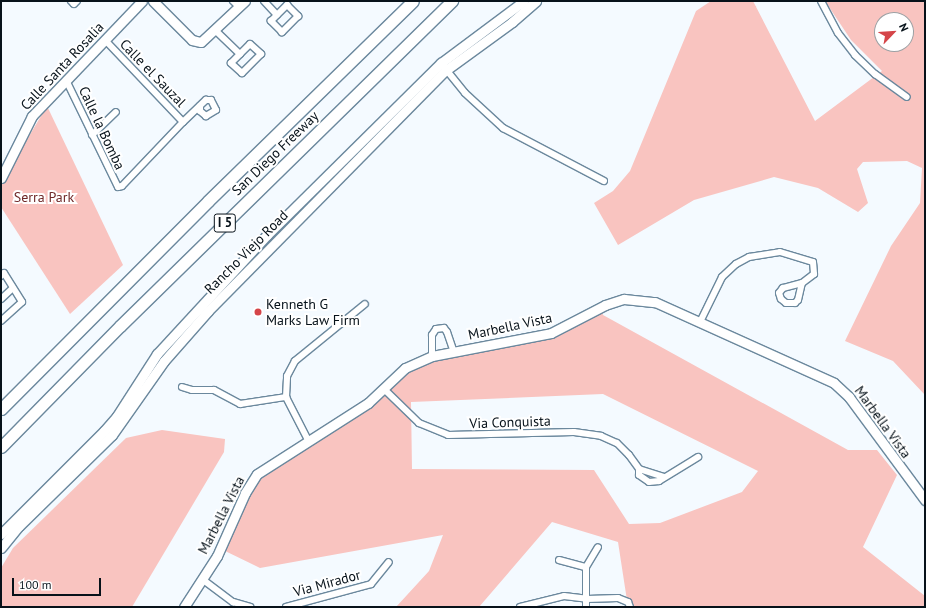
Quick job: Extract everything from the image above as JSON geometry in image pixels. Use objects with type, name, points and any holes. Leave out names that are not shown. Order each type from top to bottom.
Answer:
[{"type":"highway","name":"San Diego Freeway","points":[[1,409],[208,201],[413,1]]},
{"type":"highway","name":"San Diego Freeway","points":[[1,447],[120,326],[452,1]]},
{"type":"main road","name":"Calle Santa Rosalia","points":[[1,178],[32,116],[142,1]]},
{"type":"main road","points":[[153,1],[192,40],[201,42],[216,31],[239,3]]},
{"type":"main road","name":"Rancho Viejo Road","points":[[1,534],[104,431],[126,402],[148,366],[188,319],[267,235],[444,66],[524,1]]},
{"type":"main road","name":"Rancho Viejo Road","points":[[1,548],[19,526],[112,435],[164,361],[208,311],[444,66],[512,22],[536,1]]},
{"type":"main road","name":"Marbella Vista","points":[[184,607],[221,549],[253,479],[267,466],[368,403],[406,368],[432,356],[551,333],[605,305],[624,299],[649,300],[834,383],[849,397],[925,500]]},
{"type":"street","points":[[71,1],[74,4],[78,1]]},
{"type":"street","points":[[264,1],[277,15]]},
{"type":"street","points":[[821,1],[838,33],[855,55],[875,74],[907,98]]},
{"type":"street","points":[[287,5],[298,16],[282,32],[271,21],[277,15],[287,5]]},
{"type":"street","points":[[216,31],[240,54]]},
{"type":"street","name":"Calle el Sauzal","points":[[105,40],[183,122]]},
{"type":"street","points":[[250,44],[261,54],[242,73],[231,63],[240,54],[250,44]]},
{"type":"street","points":[[444,66],[466,93],[503,128],[604,181]]},
{"type":"street","name":"Calle la Bomba","points":[[66,80],[118,187],[122,186],[183,122]]},
{"type":"street","points":[[183,122],[200,106]]},
{"type":"street","points":[[92,135],[116,112]]},
{"type":"street","points":[[700,322],[722,277],[736,264],[749,257],[780,252],[808,258],[813,262],[814,274],[802,283]]},
{"type":"street","points":[[1,276],[4,273],[22,302],[1,321]]},
{"type":"street","points":[[1,299],[13,288]]},
{"type":"street","points":[[308,440],[286,397],[287,376],[295,360],[366,304]]},
{"type":"street","points":[[432,356],[432,335],[436,329],[444,328],[447,332],[454,352]]},
{"type":"street","points":[[182,387],[214,390],[240,404],[286,397]]},
{"type":"street","name":"Via Conquista","points":[[384,389],[419,423],[440,433],[455,436],[588,432],[617,443],[639,469],[639,475],[649,482],[659,481],[662,477],[698,457]]},
{"type":"street","points":[[639,469],[662,477]]},
{"type":"street","points":[[586,607],[586,567],[598,547]]},
{"type":"street","points":[[559,560],[586,567]]},
{"type":"street","name":"Via Mirador","points":[[286,607],[371,584],[389,562]]},
{"type":"street","points":[[202,579],[233,602],[250,607]]},
{"type":"street","points":[[520,607],[538,605],[564,596],[587,599],[616,597],[629,604]]},
{"type":"green space","points":[[711,1],[753,1],[815,121],[882,71],[851,40],[825,1],[925,1],[925,395],[893,361],[845,341],[891,246],[920,203],[922,168],[907,161],[863,162],[857,169],[868,203],[858,212],[818,188],[774,177],[694,200],[618,245],[594,203],[613,191],[630,171],[696,11]]},
{"type":"green space","name":"Serra Park","points":[[47,106],[123,265],[70,314],[1,207],[1,183]]},
{"type":"green space","points":[[600,307],[603,315],[848,450],[877,450],[897,475],[863,547],[925,596],[925,607],[628,607],[618,542],[552,522],[479,607],[396,607],[429,571],[443,535],[260,568],[221,549],[253,479],[368,403],[416,361],[551,333]],"holes":[[[603,394],[758,471],[742,492],[660,523],[629,524],[594,470],[412,469],[411,402]]]},
{"type":"green space","points":[[162,430],[225,439],[224,452],[132,607],[1,607],[1,568],[13,548],[126,438]]},
{"type":"place","name":"Kenneth G Marks Law Firm","points":[[258,312]]}]
